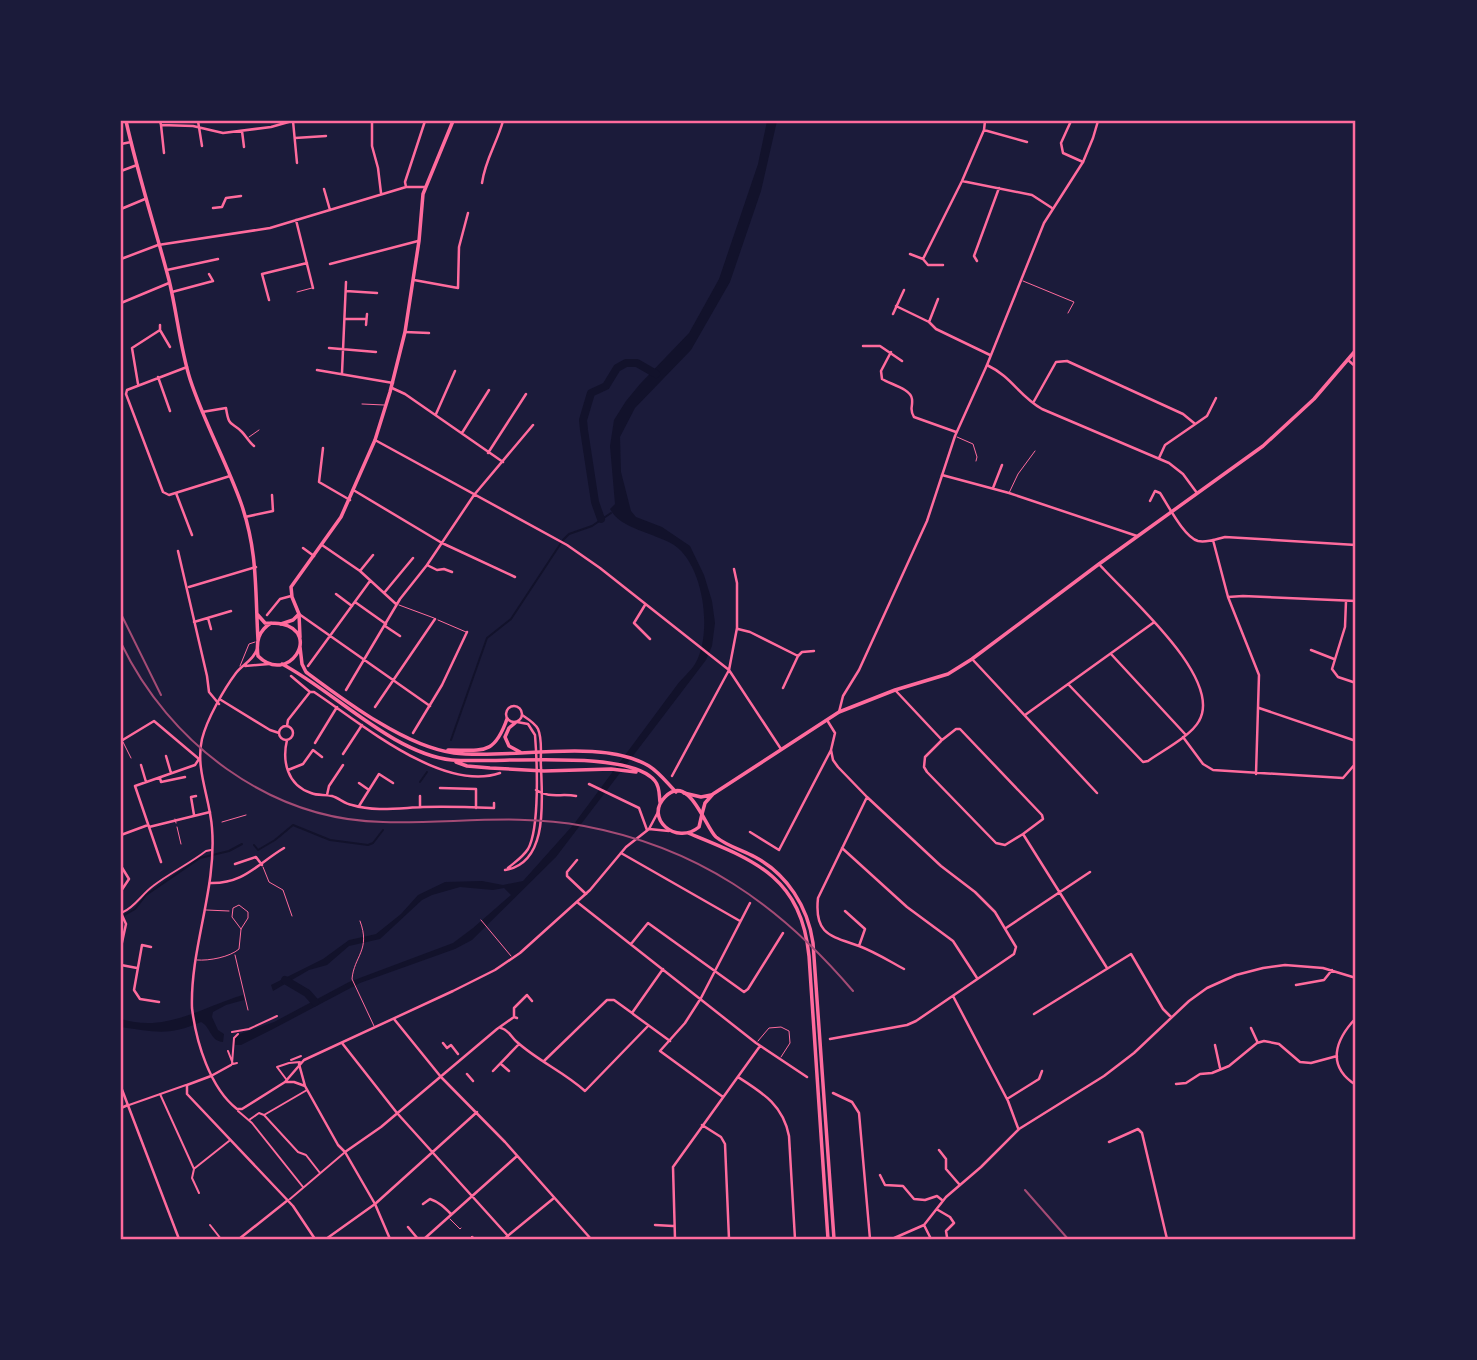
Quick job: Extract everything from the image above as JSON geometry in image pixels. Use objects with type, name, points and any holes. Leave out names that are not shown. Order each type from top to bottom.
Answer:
[{"type":"main road","points":[[126,121],[145,199],[170,283],[187,367],[202,412],[245,517],[256,567],[258,641]]},
{"type":"main road","points":[[453,121],[425,187],[405,332],[376,440],[350,500],[322,545],[293,583],[291,596],[301,625],[302,664],[309,674],[392,730],[439,750],[455,753],[589,753],[620,756],[632,759],[659,774],[676,792]]},
{"type":"main road","points":[[688,833],[699,827],[705,803],[713,794],[839,712],[895,690],[948,674],[972,659],[1280,432],[1314,399],[1356,350]]},
{"type":"main road","points":[[256,612],[260,620],[271,624],[293,620],[299,614]]},
{"type":"main road","points":[[271,624],[260,631],[257,649],[260,659],[282,664],[298,656],[300,647]]},
{"type":"main road","points":[[281,624],[295,631],[300,637]]},
{"type":"main road","points":[[282,664],[406,745],[467,766],[538,770],[628,769]]},
{"type":"main road","points":[[439,750],[478,750],[492,747],[507,719]]},
{"type":"main road","points":[[516,722],[506,733],[506,741],[518,752],[530,754]]},
{"type":"main road","points":[[451,760],[614,763],[642,772],[651,777],[658,786],[661,821],[670,831],[688,833],[757,863],[777,880],[799,911],[809,956],[828,1239]]},
{"type":"main road","points":[[660,804],[667,795],[676,792],[701,797],[713,794]]},
{"type":"main road","points":[[684,793],[695,802],[717,837],[758,859],[782,878],[797,897],[807,918],[815,964],[834,1239]]},
{"type":"street","points":[[198,121],[202,146]]},
{"type":"street","points":[[164,153],[161,123],[199,127],[223,133],[293,121],[297,163]]},
{"type":"street","points":[[372,121],[372,146],[379,168],[382,195]]},
{"type":"street","points":[[406,187],[405,182],[425,121]]},
{"type":"street","points":[[482,183],[485,165],[498,140],[503,121]]},
{"type":"street","points":[[923,259],[962,181],[984,130],[985,121]]},
{"type":"street","points":[[1071,121],[1061,143],[1063,153],[1083,162]]},
{"type":"street","points":[[839,712],[843,696],[859,670],[927,521],[955,434],[987,365],[1052,208],[1069,187],[1083,162],[1098,121]]},
{"type":"street","points":[[984,130],[1027,142]]},
{"type":"street","points":[[242,131],[244,147]]},
{"type":"street","points":[[295,138],[327,136]]},
{"type":"street","points":[[121,144],[131,142]]},
{"type":"street","points":[[121,171],[137,165]]},
{"type":"street","points":[[962,181],[1032,195],[1052,208]]},
{"type":"street","points":[[121,260],[159,245],[250,232],[406,187],[425,187]]},
{"type":"street","points":[[977,261],[974,256],[999,188]]},
{"type":"street","points":[[324,189],[330,210]]},
{"type":"street","points":[[213,208],[222,207],[226,198],[241,196]]},
{"type":"street","points":[[121,209],[145,199]]},
{"type":"street","points":[[414,280],[458,288],[459,247],[467,213]]},
{"type":"street","points":[[296,220],[313,288]]},
{"type":"street","points":[[330,264],[419,241]]},
{"type":"street","points":[[910,254],[923,259],[928,265],[943,265]]},
{"type":"street","points":[[166,270],[218,259]]},
{"type":"street","points":[[269,300],[262,274],[307,263]]},
{"type":"street","points":[[172,292],[213,281],[209,274]]},
{"type":"street","points":[[342,373],[346,282]]},
{"type":"street","points":[[121,303],[170,283]]},
{"type":"street","points":[[893,314],[904,290]]},
{"type":"street","points":[[345,291],[377,293]]},
{"type":"street","points":[[929,322],[938,299]]},
{"type":"street","points":[[896,306],[990,355]]},
{"type":"street","points":[[366,325],[367,314]]},
{"type":"street","points":[[344,319],[366,319]]},
{"type":"street","points":[[160,325],[170,347]]},
{"type":"street","points":[[138,384],[132,348],[160,330]]},
{"type":"street","points":[[405,332],[429,333]]},
{"type":"street","points":[[863,346],[876,345],[891,352],[902,362]]},
{"type":"street","points":[[329,348],[376,352]]},
{"type":"street","points":[[891,352],[881,371],[882,379],[910,394],[914,417],[955,434]]},
{"type":"street","points":[[1348,360],[1356,367]]},
{"type":"street","points":[[1033,403],[1051,367],[1056,362],[1067,361],[1183,414],[1194,423]]},
{"type":"street","points":[[987,365],[1010,379],[1033,403],[1177,468],[1198,493]]},
{"type":"street","points":[[187,367],[138,384],[127,390],[126,394],[163,492],[169,495],[230,476]]},
{"type":"street","points":[[317,370],[392,385],[503,462]]},
{"type":"street","points":[[436,414],[455,371]]},
{"type":"street","points":[[158,377],[170,411]]},
{"type":"street","points":[[462,433],[489,390]]},
{"type":"street","points":[[488,453],[526,394]]},
{"type":"street","points":[[1158,458],[1165,445],[1207,416],[1216,398]]},
{"type":"street","points":[[202,412],[226,408],[230,424],[241,430],[254,446]]},
{"type":"street","points":[[345,690],[397,604],[474,495],[533,425]]},
{"type":"street","points":[[376,440],[558,540],[600,568],[729,670],[782,750]]},
{"type":"street","points":[[323,448],[319,482],[350,500]]},
{"type":"street","points":[[993,489],[1003,465]]},
{"type":"street","points":[[942,475],[1009,493],[1137,536]]},
{"type":"street","points":[[355,491],[442,542],[515,576]]},
{"type":"street","points":[[1150,501],[1155,491],[1160,493],[1191,537],[1200,541],[1225,537],[1356,545]]},
{"type":"street","points":[[176,493],[192,535]]},
{"type":"street","points":[[272,495],[275,520]]},
{"type":"street","points":[[245,517],[273,512]]},
{"type":"street","points":[[1213,540],[1228,597],[1258,669],[1256,774]]},
{"type":"street","points":[[322,545],[360,571],[397,604]]},
{"type":"street","points":[[303,548],[314,556]]},
{"type":"street","points":[[178,551],[207,676],[208,691],[220,702],[279,733],[287,740]]},
{"type":"street","points":[[360,571],[373,555]]},
{"type":"street","points":[[384,593],[413,558]]},
{"type":"street","points":[[1068,684],[1143,762],[1184,736],[1196,726],[1203,714],[1202,693],[1193,670],[1099,564]]},
{"type":"street","points":[[427,565],[437,570],[452,572]]},
{"type":"street","points":[[188,588],[256,567]]},
{"type":"street","points":[[672,776],[729,670],[737,628],[737,583],[734,569]]},
{"type":"street","points":[[308,666],[370,581]]},
{"type":"street","points":[[336,594],[352,606]]},
{"type":"street","points":[[267,615],[280,599],[291,596]]},
{"type":"street","points":[[1228,597],[1356,601]]},
{"type":"street","points":[[1346,601],[1345,627],[1332,669],[1335,675],[1356,683]]},
{"type":"street","points":[[355,602],[400,636]]},
{"type":"street","points":[[645,605],[634,623],[650,639]]},
{"type":"street","points":[[194,622],[230,611]]},
{"type":"street","points":[[299,614],[430,705]]},
{"type":"street","points":[[208,618],[211,629]]},
{"type":"street","points":[[375,707],[435,619]]},
{"type":"street","points":[[301,625],[310,620]]},
{"type":"street","points":[[1025,715],[1153,623]]},
{"type":"street","points":[[737,628],[798,656]]},
{"type":"street","points":[[413,733],[467,632]]},
{"type":"street","points":[[162,862],[135,786],[195,765],[199,759],[205,729],[237,672],[257,649]]},
{"type":"street","points":[[1311,650],[1335,659]]},
{"type":"street","points":[[783,688],[798,656],[802,652],[814,651]]},
{"type":"street","points":[[1111,654],[1184,736],[1208,769],[1343,778],[1356,763]]},
{"type":"street","points":[[972,659],[1097,793]]},
{"type":"street","points":[[245,666],[273,664]]},
{"type":"street","points":[[291,676],[310,692],[314,692],[432,768],[488,778],[500,773]]},
{"type":"street","points":[[895,690],[942,740]]},
{"type":"street","points":[[287,726],[288,720],[310,692]]},
{"type":"street","points":[[315,743],[337,707]]},
{"type":"street","points":[[507,719],[506,712],[511,707],[519,708],[540,734],[538,770],[531,842],[523,856],[505,870],[522,864],[533,851],[538,836],[541,794],[538,770],[535,735],[528,724],[507,719]]},
{"type":"street","points":[[1259,708],[1356,741]]},
{"type":"street","points":[[516,722],[522,715]]},
{"type":"street","points":[[750,832],[779,850],[831,750],[835,733],[826,720]]},
{"type":"street","points":[[122,741],[155,721],[199,759],[213,823],[210,883],[192,995],[194,1025],[216,1087],[252,1123],[303,1187]]},
{"type":"street","points":[[343,754],[363,724]]},
{"type":"street","points":[[279,733],[287,726]]},
{"type":"street","points":[[287,726],[293,734],[287,740],[284,750],[288,770],[295,783],[304,791],[327,795],[359,806],[384,809],[494,808],[494,803]]},
{"type":"street","points":[[960,729],[1042,815],[1043,819],[1023,834],[1005,845],[996,843],[927,772],[924,767],[925,757],[942,740],[960,729]]},
{"type":"street","points":[[288,770],[303,764],[313,750],[322,757]]},
{"type":"street","points":[[830,1039],[916,1021],[1014,954],[1016,947],[995,912],[867,797],[838,767],[831,750]]},
{"type":"street","points":[[166,756],[171,773]]},
{"type":"street","points":[[141,765],[146,782]]},
{"type":"street","points":[[327,795],[343,765]]},
{"type":"street","points":[[359,806],[379,774],[393,783]]},
{"type":"street","points":[[160,777],[161,782],[185,777]]},
{"type":"street","points":[[359,783],[369,790]]},
{"type":"street","points":[[589,784],[639,808],[648,829]]},
{"type":"street","points":[[440,788],[476,789],[476,808]]},
{"type":"street","points":[[536,790],[552,797],[563,793],[576,796]]},
{"type":"street","points":[[194,815],[191,797],[196,796]]},
{"type":"street","points":[[419,807],[420,796]]},
{"type":"street","points":[[867,797],[818,898],[817,910],[824,929],[831,937],[859,946],[904,969]]},
{"type":"street","points":[[238,1110],[286,1081],[300,1063],[471,982],[512,958],[538,939],[586,894],[621,853],[648,829],[659,811]]},
{"type":"street","points":[[121,835],[210,812]]},
{"type":"street","points":[[648,829],[670,831]]},
{"type":"street","points":[[1023,834],[1107,968]]},
{"type":"street","points":[[210,883],[223,882],[250,873],[284,848]]},
{"type":"street","points":[[842,848],[907,907],[953,941],[977,979]]},
{"type":"street","points":[[121,947],[125,934],[121,913],[132,907],[162,879],[206,851],[212,851]]},
{"type":"street","points":[[621,853],[740,921]]},
{"type":"street","points":[[235,864],[256,857],[262,865]]},
{"type":"street","points":[[577,860],[567,876],[586,894]]},
{"type":"street","points":[[121,866],[130,879],[121,891]]},
{"type":"street","points":[[1006,928],[1090,872]]},
{"type":"street","points":[[577,902],[758,1044],[803,1070],[807,1077]]},
{"type":"street","points":[[723,1097],[660,1051],[685,1023],[701,998],[750,903]]},
{"type":"street","points":[[845,911],[865,929],[859,946]]},
{"type":"street","points":[[631,944],[648,923],[744,992],[783,933]]},
{"type":"street","points":[[151,947],[142,945],[135,993],[143,1000],[159,1003]]},
{"type":"street","points":[[1034,1014],[1131,954],[1163,1009],[1171,1017]]},
{"type":"street","points":[[121,965],[137,968]]},
{"type":"street","points":[[892,1239],[924,1224],[943,1201],[1019,1129],[1104,1076],[1208,988],[1250,971],[1294,965],[1332,970],[1356,978]]},
{"type":"street","points":[[632,1013],[663,969]]},
{"type":"street","points":[[1297,985],[1324,979],[1332,970]]},
{"type":"street","points":[[460,1057],[515,1017],[514,1008],[527,995],[532,1001]]},
{"type":"street","points":[[953,996],[1007,1099],[1019,1129]]},
{"type":"street","points":[[544,1061],[609,999],[670,1041]]},
{"type":"street","points":[[232,1064],[234,1038],[240,1032],[278,1016]]},
{"type":"street","points":[[1356,1018],[1339,1042],[1337,1056],[1343,1074],[1356,1085]]},
{"type":"street","points":[[394,1020],[441,1077],[477,1112],[591,1239]]},
{"type":"street","points":[[501,1028],[585,1091],[648,1026]]},
{"type":"street","points":[[1251,1028],[1257,1043]]},
{"type":"street","points":[[232,1032],[240,1032]]},
{"type":"street","points":[[1175,1084],[1186,1083],[1200,1074],[1210,1073],[1236,1062],[1257,1043],[1269,1040],[1276,1042],[1300,1062],[1311,1063],[1337,1056]]},
{"type":"street","points":[[342,1043],[397,1113],[508,1236]]},
{"type":"street","points":[[239,1239],[345,1152],[459,1065],[460,1057],[451,1045],[447,1048],[443,1043]]},
{"type":"street","points":[[493,1072],[519,1044]]},
{"type":"street","points":[[675,1239],[673,1167],[738,1077],[758,1044]]},
{"type":"street","points":[[1215,1045],[1220,1068]]},
{"type":"street","points":[[231,1052],[232,1064]]},
{"type":"street","points":[[270,1066],[277,1067],[301,1056]]},
{"type":"street","points":[[291,1060],[300,1063]]},
{"type":"street","points":[[121,1108],[211,1076],[237,1063]]},
{"type":"street","points":[[300,1063],[304,1086],[375,1204],[390,1239]]},
{"type":"street","points":[[501,1063],[509,1071]]},
{"type":"street","points":[[277,1067],[286,1081]]},
{"type":"street","points":[[1007,1099],[1039,1079],[1042,1072]]},
{"type":"street","points":[[467,1074],[473,1081]]},
{"type":"street","points":[[738,1077],[767,1096],[786,1121],[795,1239]]},
{"type":"street","points":[[286,1081],[304,1086]]},
{"type":"street","points":[[187,1085],[187,1094],[288,1200],[315,1239]]},
{"type":"street","points":[[121,1087],[179,1239]]},
{"type":"street","points":[[264,1115],[307,1090]]},
{"type":"street","points":[[833,1093],[852,1102],[859,1113],[870,1239]]},
{"type":"street","points":[[160,1094],[194,1169],[192,1178],[199,1193]]},
{"type":"street","points":[[326,1239],[375,1204],[477,1112]]},
{"type":"street","points":[[248,1121],[259,1113],[264,1115],[298,1152],[306,1155],[320,1173]]},
{"type":"street","points":[[248,1127],[252,1123]]},
{"type":"street","points":[[702,1125],[721,1137],[725,1144],[729,1239]]},
{"type":"street","points":[[1109,1142],[1138,1129],[1142,1133],[1167,1239]]},
{"type":"street","points":[[194,1169],[230,1140]]},
{"type":"street","points":[[939,1150],[946,1159],[952,1161]]},
{"type":"street","points":[[295,1157],[298,1152]]},
{"type":"street","points":[[424,1239],[517,1156]]},
{"type":"street","points":[[946,1159],[946,1169],[960,1185]]},
{"type":"street","points":[[880,1175],[885,1185],[901,1186],[914,1199],[937,1196],[943,1201]]},
{"type":"street","points":[[901,1186],[903,1181]]},
{"type":"street","points":[[504,1239],[554,1198]]},
{"type":"street","points":[[423,1204],[429,1199],[434,1200],[440,1203],[450,1216]]},
{"type":"street","points":[[937,1209],[954,1223],[946,1231],[947,1237]]},
{"type":"street","points":[[924,1224],[930,1239]]},
{"type":"street","points":[[210,1225],[221,1239]]},
{"type":"street","points":[[655,1225],[674,1226]]},
{"type":"street","points":[[408,1227],[418,1239]]},
{"type":"lane","points":[[1021,281],[1074,302],[1069,313]]},
{"type":"lane","points":[[297,292],[313,288]]},
{"type":"lane","points":[[362,404],[387,405]]},
{"type":"lane","points":[[247,439],[259,430]]},
{"type":"lane","points":[[955,434],[974,444],[976,461]]},
{"type":"lane","points":[[1009,493],[1018,474],[1035,451]]},
{"type":"lane","points":[[397,604],[467,632]]},
{"type":"lane","points":[[237,672],[249,644],[258,641]]},
{"type":"lane","points":[[122,741],[131,758]]},
{"type":"lane","points":[[222,822],[246,815]]},
{"type":"lane","points":[[177,827],[181,844]]},
{"type":"lane","points":[[262,865],[269,882],[283,890],[292,916]]},
{"type":"lane","points":[[197,960],[207,961],[235,953],[241,943],[241,929],[248,918],[248,912],[239,905],[232,911],[206,910]]},
{"type":"lane","points":[[232,911],[232,917],[241,929]]},
{"type":"lane","points":[[481,920],[512,958]]},
{"type":"lane","points":[[360,921],[363,951],[353,973],[353,980],[375,1028]]},
{"type":"lane","points":[[235,953],[248,1010]]},
{"type":"lane","points":[[758,1044],[769,1028],[781,1027],[789,1031],[790,1043],[780,1059]]},
{"type":"lane","points":[[450,1216],[460,1229]]},
{"type":"lane","points":[[470,1238],[472,1236],[476,1239]]},
{"type":"shaded area","points":[[767,121],[777,121],[761,191],[730,282],[691,350],[635,408],[620,437],[621,472],[631,511],[636,517],[662,527],[690,546],[704,575],[715,623],[712,646],[706,660],[556,857],[472,940],[455,949],[360,983],[241,1045],[235,1045],[235,1038],[240,1034],[274,1022],[349,982],[453,943],[473,928],[511,895],[504,888],[493,890],[460,887],[432,895],[422,900],[380,939],[349,946],[327,965],[309,970],[273,991],[271,985],[323,959],[349,940],[376,934],[401,914],[418,895],[445,882],[482,881],[503,885],[523,881],[574,824],[695,664],[704,636],[699,584],[684,555],[674,545],[630,526],[610,509],[615,504],[610,446],[614,420],[626,401],[689,333],[719,279],[758,164]]},
{"type":"shaded area","points":[[243,995],[244,1000],[213,1012],[212,1017],[218,1030],[224,1034],[223,1042],[215,1039],[201,1022],[162,1032],[121,1027],[121,1019],[153,1023],[169,1021]]},
{"type":"waterway","points":[[601,519],[595,502],[583,420],[591,393],[606,386],[617,368],[626,363],[637,363],[656,374]]},
{"type":"waterway","points":[[451,740],[487,638],[511,619],[563,540],[569,534],[592,526],[611,513]]},
{"type":"waterway","points":[[420,782],[427,772]]},
{"type":"waterway","points":[[254,845],[258,850],[293,825],[330,840],[368,845],[373,843],[383,830]]},
{"type":"waterway","points":[[121,917],[135,909],[146,895],[200,858],[229,851],[242,844]]},
{"type":"waterway","points":[[285,980],[307,993],[315,1002]]},
{"type":"railway","points":[[121,614],[161,695]]},
{"type":"railway","points":[[121,643],[141,679],[166,713],[195,743],[227,769],[263,791],[301,807],[341,818],[383,822],[559,822],[625,836],[663,848],[699,864],[765,906],[796,931],[853,991]]},
{"type":"railway","points":[[1025,1190],[1068,1239]]}]
